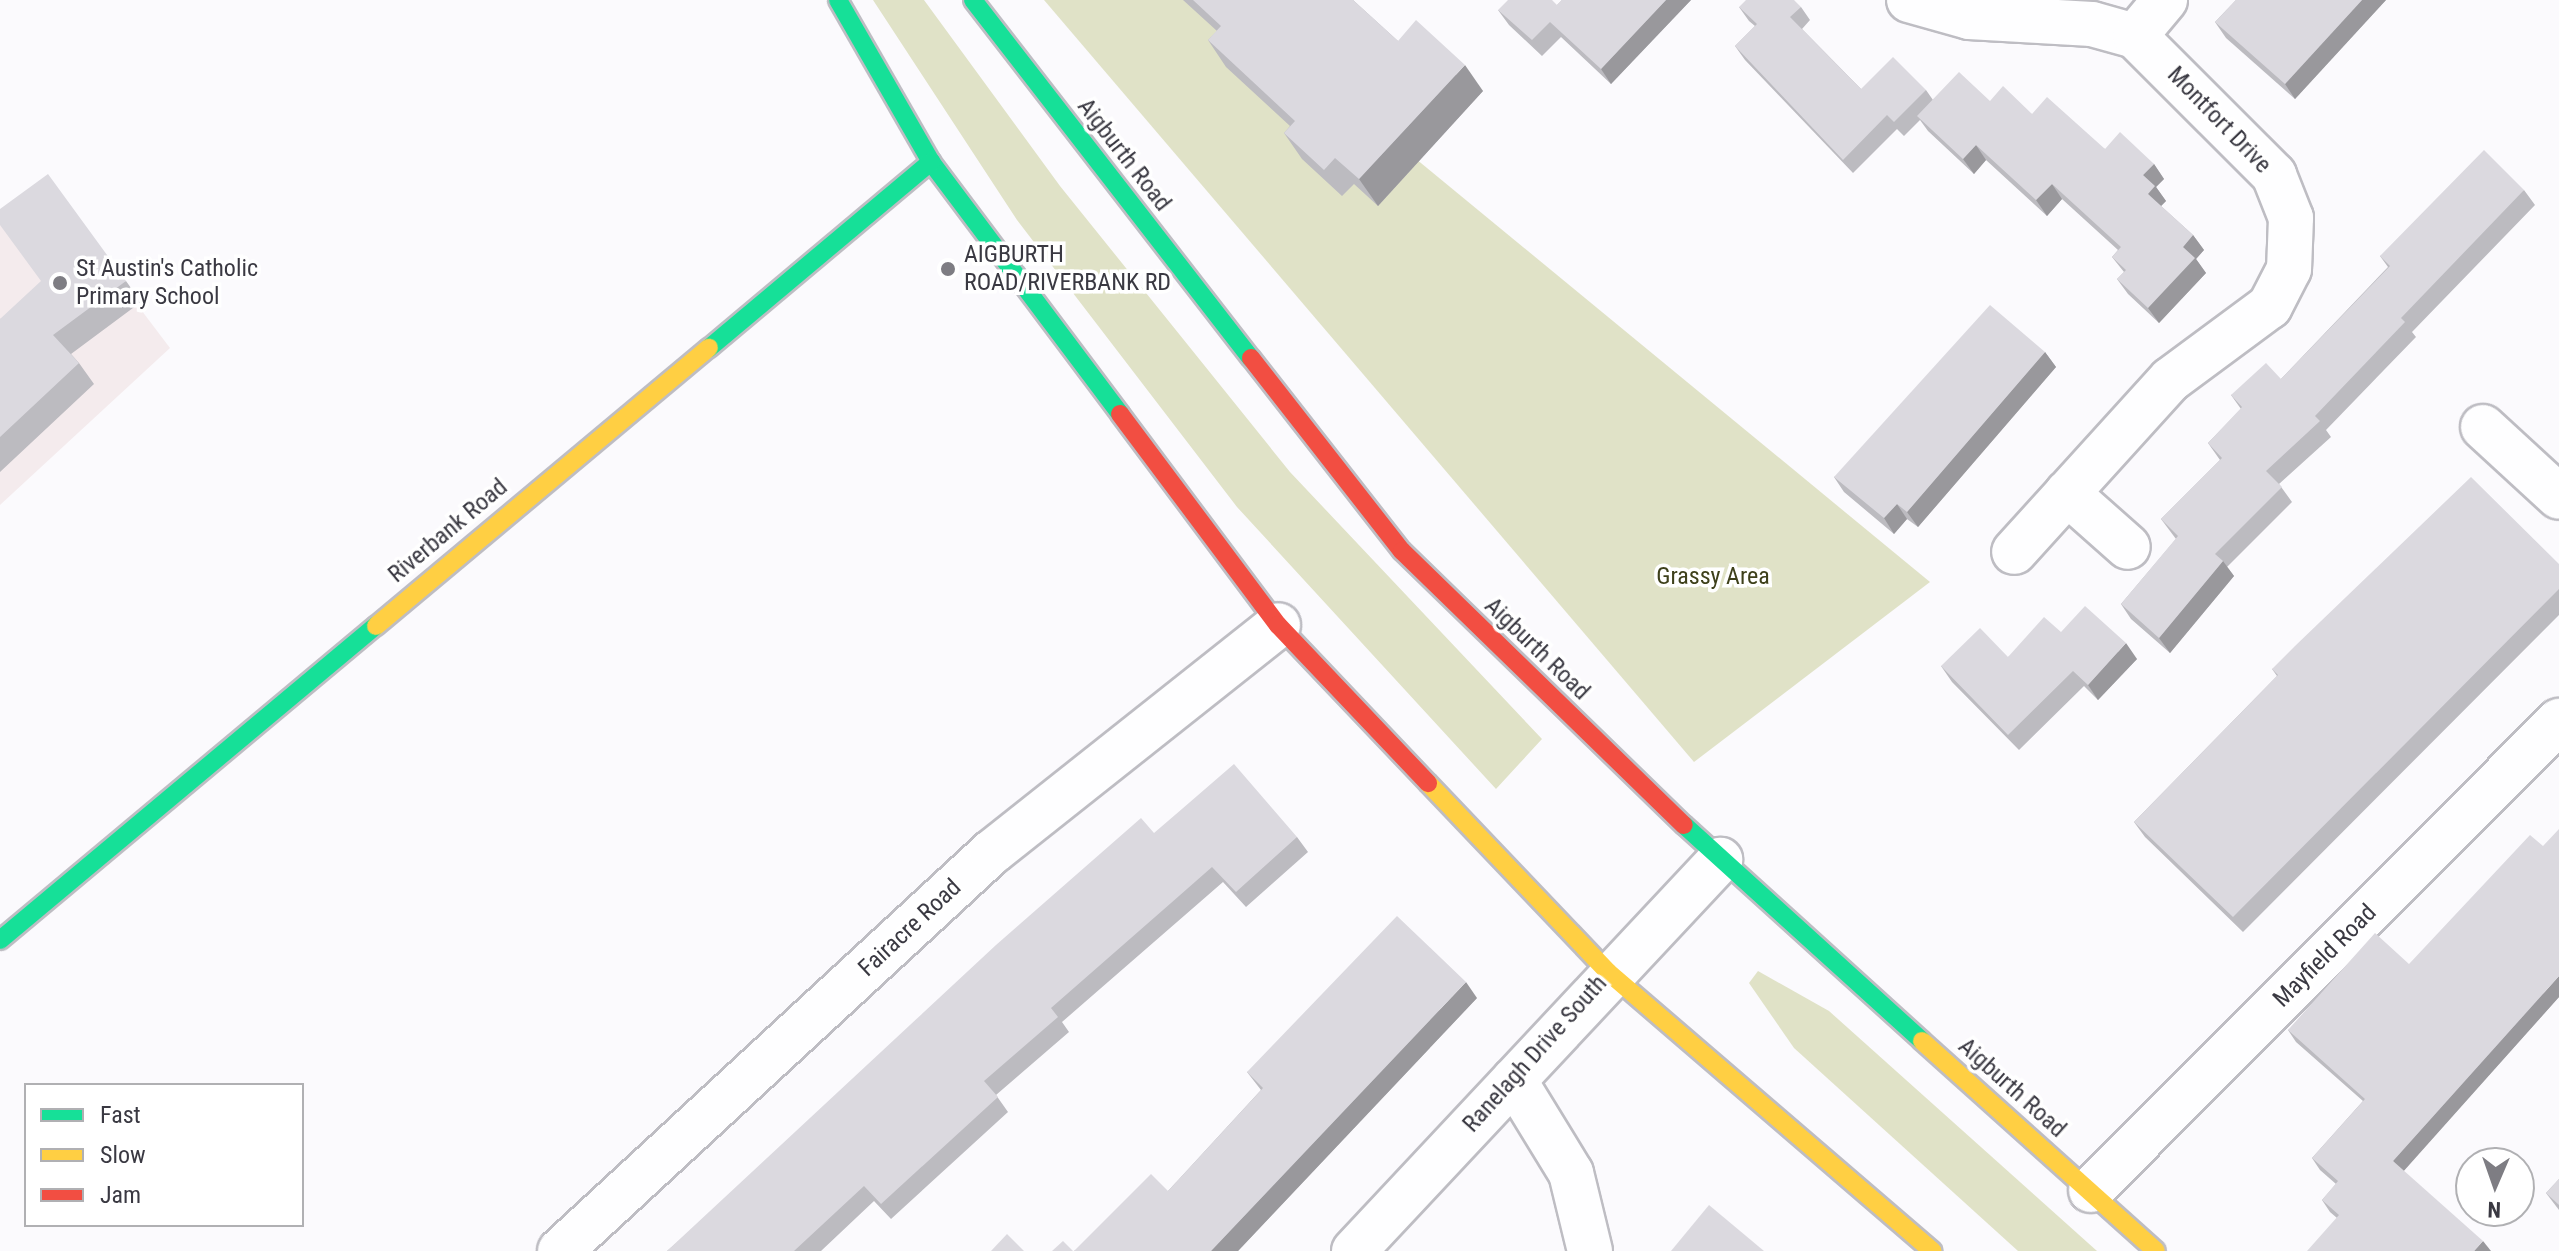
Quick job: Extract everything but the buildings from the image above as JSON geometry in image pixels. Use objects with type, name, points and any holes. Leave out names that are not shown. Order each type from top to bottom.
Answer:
[{"type":"main road","points":[[838,0],[931,162],[1278,625],[1608,972],[1932,1251]]},
{"type":"main road","name":"Aigburth Road","points":[[973,0],[1402,551],[1720,860],[2156,1251]]},
{"type":"main road","name":"Riverbank Road","points":[[0,940],[931,162]]},
{"type":"street","name":"Montfort Drive","points":[[1909,0],[1969,17],[2092,24],[2135,36],[2274,175],[2291,218],[2289,269],[2270,306],[2170,380],[2014,552]]},
{"type":"street","points":[[2135,36],[2165,0]]},
{"type":"street","points":[[2483,427],[2559,497]]},
{"type":"street","points":[[2067,493],[2128,547]]},
{"type":"street","name":"Fairacre Road","points":[[560,1251],[992,852],[1278,625]]},
{"type":"street","name":"Mayfield Road","points":[[2091,1190],[2559,721]]},
{"type":"street","name":"Ranelagh Drive South","points":[[1354,1251],[1514,1080],[1608,972],[1720,860]]},
{"type":"street","points":[[1514,1080],[1571,1173],[1590,1251]]},
{"type":"shaded area","name":"St Austin's Catholic Primary School","points":[[45,183],[170,348],[0,505],[0,218]]},
{"type":"green space","points":[[873,0],[924,0],[1060,186],[1290,472],[1542,739],[1496,789],[1237,507],[1017,220]]},
{"type":"green space","name":"Grassy Area","points":[[1044,0],[1223,0],[1930,582],[1694,762]]},
{"type":"green space","points":[[1758,971],[1829,1011],[2097,1251],[2018,1251],[1794,1048],[1749,983]]},
{"type":"traffic: fast","points":[[838,0],[931,162],[1120,414]]},
{"type":"traffic: fast","points":[[973,0],[1251,358]]},
{"type":"traffic: fast","points":[[709,348],[931,162]]},
{"type":"traffic: fast","points":[[0,940],[376,626]]},
{"type":"traffic: fast","points":[[1684,825],[1922,1041]]},
{"type":"traffic: slow","points":[[376,626],[709,348]]},
{"type":"traffic: slow","points":[[1428,783],[1608,972],[1932,1251]]},
{"type":"traffic: slow","points":[[1922,1041],[2156,1251]]},
{"type":"traffic: jam","points":[[1251,358],[1402,551],[1684,825]]},
{"type":"traffic: jam","points":[[1120,414],[1278,625],[1428,783]]},
{"type":"place","name":"AIGBURTH ROAD/RIVERBANK RD","points":[[948,269]]},
{"type":"place","name":"St Austin's Catholic Primary School","points":[[60,283]]}]
